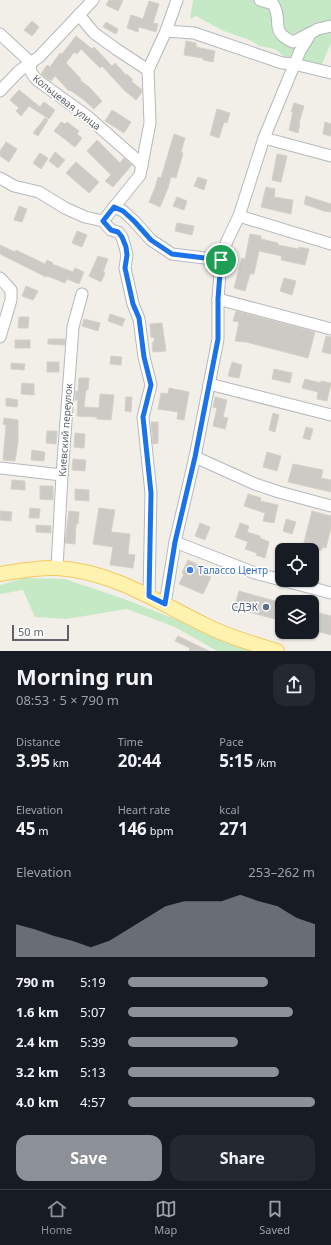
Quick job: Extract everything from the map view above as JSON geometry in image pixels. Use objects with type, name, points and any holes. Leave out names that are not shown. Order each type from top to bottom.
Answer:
[{"type":"main road","points":[[0,574],[27,569],[57,568],[91,573],[133,588],[204,625],[257,645],[278,651]]},
{"type":"street","points":[[0,91],[19,70],[39,57],[93,0]]},
{"type":"street","points":[[103,221],[140,175],[150,123],[148,70],[166,31],[177,0]]},
{"type":"street","points":[[260,0],[273,4],[277,10],[278,30],[284,38],[296,46]]},
{"type":"street","points":[[79,15],[94,33],[148,70]]},
{"type":"street","points":[[165,604],[175,542],[195,457],[218,339],[218,299],[221,260],[227,240],[239,216],[264,138],[294,64],[296,46],[318,29],[331,26]]},
{"type":"street","points":[[166,31],[194,33],[282,63],[294,64],[331,73]]},
{"type":"street","name":"Кольцевая улица","points":[[0,34],[31,63],[31,74],[37,80],[87,116],[142,166]]},
{"type":"street","points":[[264,138],[331,156]]},
{"type":"street","points":[[0,178],[14,186],[39,192],[64,208],[85,217],[103,221],[111,230],[118,232],[126,247],[127,255],[125,268],[133,304],[139,318],[144,357],[151,385],[143,417],[151,493],[149,596]]},
{"type":"street","points":[[114,207],[123,211],[151,240],[172,254],[221,260]]},
{"type":"street","points":[[239,216],[331,244]]},
{"type":"street","points":[[0,278],[11,290],[11,300],[0,337]]},
{"type":"street","name":"Киевский переулок","points":[[57,568],[73,327],[82,294]]},
{"type":"street","points":[[218,299],[331,329]]},
{"type":"street","points":[[209,384],[331,414]]},
{"type":"street","points":[[195,457],[255,484],[331,506]]},
{"type":"street","points":[[0,468],[62,475]]},
{"type":"street","points":[[175,542],[255,573],[331,593]]},
{"type":"green space","points":[[193,0],[331,0],[331,43],[322,64],[286,58],[275,49],[259,46],[252,41],[224,31],[196,16],[190,19]]},
{"type":"green space","points":[[24,578],[65,579],[124,599],[257,651],[217,651],[175,627],[127,609],[66,619],[35,617],[23,590],[0,594],[0,585]]},
{"type":"building","points":[[109,0],[123,0],[118,11],[106,5]]},
{"type":"building","points":[[149,1],[159,4],[153,23],[158,24],[156,32],[139,27],[138,32],[127,28],[131,15],[143,19]]},
{"type":"building","points":[[32,21],[39,27],[32,36],[24,30]]},
{"type":"building","points":[[106,22],[118,29],[116,34],[103,27]]},
{"type":"building","points":[[76,36],[92,49],[94,47],[112,66],[115,63],[133,80],[131,81],[142,90],[136,100],[124,90],[102,66],[100,68],[81,49],[77,54],[74,52],[66,63],[81,79],[80,80],[102,101],[94,109],[84,100],[70,90],[69,91],[55,76],[51,81],[41,74],[47,65],[50,67],[60,53],[62,54]]},
{"type":"building","points":[[186,41],[196,43],[196,47],[215,51],[213,62],[203,60],[203,58],[184,55]]},
{"type":"building","points":[[19,90],[40,107],[44,102],[55,110],[49,119],[29,106],[21,116],[16,111],[19,108],[10,100]]},
{"type":"building","points":[[294,103],[304,106],[298,133],[289,130],[293,112],[291,112]]},
{"type":"building","points":[[217,109],[230,113],[227,123],[224,122],[219,138],[210,135]]},
{"type":"building","points":[[112,110],[131,122],[124,133],[105,121]]},
{"type":"building","points":[[45,118],[48,120],[38,136],[33,133]]},
{"type":"building","points":[[61,122],[65,124],[67,122],[79,131],[77,134],[82,138],[75,147],[54,131]]},
{"type":"building","points":[[325,122],[331,124],[331,136],[323,134]]},
{"type":"building","points":[[174,134],[185,138],[181,152],[183,153],[176,178],[171,177],[160,207],[149,202],[158,177],[161,178]]},
{"type":"building","points":[[97,140],[120,163],[124,158],[132,165],[113,187],[105,181],[111,175],[87,151]]},
{"type":"building","points":[[6,142],[17,149],[9,162],[0,156],[0,151]]},
{"type":"building","points":[[55,152],[65,160],[58,168],[49,161]]},
{"type":"building","points":[[40,153],[48,158],[41,169],[33,163]]},
{"type":"building","points":[[277,154],[287,156],[281,182],[272,180]]},
{"type":"building","points":[[76,162],[99,182],[89,193],[66,173]]},
{"type":"building","points":[[198,177],[207,180],[204,190],[194,186]]},
{"type":"building","points":[[266,187],[275,189],[274,197],[293,200],[291,214],[261,207]]},
{"type":"building","points":[[306,196],[331,204],[331,212],[304,204]]},
{"type":"building","points":[[177,197],[187,201],[184,210],[173,206]]},
{"type":"building","points":[[19,206],[27,209],[22,222],[14,220]]},
{"type":"building","points":[[177,223],[194,226],[192,235],[175,231]]},
{"type":"building","points":[[77,231],[87,235],[82,247],[72,243]]},
{"type":"building","points":[[250,234],[261,236],[261,239],[278,243],[278,245],[298,249],[299,247],[309,249],[305,265],[281,260],[282,256],[259,251],[254,274],[250,274],[245,291],[234,288],[242,258],[245,259]]},
{"type":"building","points":[[0,245],[15,252],[16,250],[45,264],[47,260],[53,263],[52,264],[73,272],[75,268],[84,272],[79,284],[67,279],[65,283],[47,276],[46,277],[0,254]]},
{"type":"building","points":[[98,256],[108,259],[103,272],[105,273],[101,282],[89,276]]},
{"type":"building","points":[[284,278],[296,281],[292,295],[280,291]]},
{"type":"building","points":[[26,286],[38,291],[33,300],[22,296]]},
{"type":"building","points":[[236,311],[315,332],[308,358],[246,342],[235,341],[239,322],[233,321]]},
{"type":"building","points":[[110,314],[125,319],[122,326],[108,321]]},
{"type":"building","points":[[19,317],[29,317],[28,328],[18,328]]},
{"type":"building","points":[[84,319],[100,323],[98,331],[82,326]]},
{"type":"building","points":[[162,323],[166,351],[153,352],[152,343],[155,338],[151,337],[150,324]]},
{"type":"building","points":[[326,336],[331,337],[331,354],[322,352]]},
{"type":"building","points":[[48,339],[65,339],[65,345],[48,344]]},
{"type":"building","points":[[15,340],[30,340],[30,348],[15,348]]},
{"type":"building","points":[[111,356],[122,357],[121,365],[110,364]]},
{"type":"building","points":[[47,362],[59,362],[59,372],[47,372]]},
{"type":"building","points":[[232,362],[242,365],[239,378],[228,376]]},
{"type":"building","points":[[11,363],[25,364],[24,370],[11,369]]},
{"type":"building","points":[[274,369],[292,373],[290,383],[272,379]]},
{"type":"building","points":[[79,378],[89,378],[84,407],[99,408],[100,394],[114,395],[111,420],[97,419],[97,417],[77,416],[78,400],[75,400],[75,391],[78,392]]},
{"type":"building","points":[[305,379],[321,383],[321,381],[331,383],[327,401],[317,399],[318,392],[302,388]]},
{"type":"building","points":[[22,383],[34,384],[34,395],[21,394]]},
{"type":"building","points":[[169,388],[189,392],[184,420],[177,419],[178,412],[158,409],[161,393],[168,394]]},
{"type":"building","points":[[126,397],[132,397],[131,412],[125,411]]},
{"type":"building","points":[[215,397],[227,400],[223,417],[228,418],[225,429],[213,426],[217,408],[213,407]]},
{"type":"building","points":[[6,398],[18,400],[17,407],[6,406]]},
{"type":"building","points":[[273,413],[279,415],[275,432],[269,430]]},
{"type":"building","points":[[4,418],[18,420],[18,442],[15,461],[3,460],[6,425],[3,424]]},
{"type":"building","points":[[151,422],[158,422],[158,443],[153,444]]},
{"type":"building","points":[[306,427],[313,429],[310,440],[303,438]]},
{"type":"building","points":[[47,431],[57,431],[56,444],[46,443]]},
{"type":"building","points":[[75,433],[85,434],[84,448],[74,447]]},
{"type":"building","points":[[32,450],[45,452],[44,461],[31,460]]},
{"type":"building","points":[[267,452],[281,456],[277,471],[263,467]]},
{"type":"building","points":[[73,459],[86,460],[85,471],[72,470]]},
{"type":"building","points":[[293,464],[323,470],[321,478],[331,480],[331,492],[288,482]]},
{"type":"building","points":[[12,480],[25,481],[25,490],[11,489]]},
{"type":"building","points":[[40,486],[53,486],[53,500],[40,499]]},
{"type":"building","points":[[75,489],[89,490],[89,501],[75,500]]},
{"type":"building","points":[[248,494],[261,498],[260,501],[278,505],[274,523],[263,521],[265,513],[244,506]]},
{"type":"building","points":[[30,508],[40,509],[39,518],[29,518]]},
{"type":"building","points":[[99,508],[115,510],[111,532],[130,534],[128,554],[135,555],[133,568],[110,565],[113,547],[93,544]]},
{"type":"building","points":[[0,511],[12,512],[11,521],[0,520]]},
{"type":"building","points":[[69,511],[79,512],[78,524],[76,524],[75,544],[65,543]]},
{"type":"building","points":[[312,511],[331,516],[331,527],[326,548],[322,547],[322,550],[319,550],[319,543],[304,543]]},
{"type":"building","points":[[286,519],[296,522],[292,534],[283,531]]},
{"type":"building","points":[[200,523],[210,527],[205,540],[195,536]]},
{"type":"building","points":[[240,523],[249,526],[247,532],[260,536],[260,538],[269,542],[265,558],[256,555],[257,553],[245,549],[248,542],[235,537]]},
{"type":"building","points":[[36,525],[51,526],[51,533],[36,532]]},
{"type":"building","points":[[188,560],[201,566],[199,571],[211,577],[203,594],[179,584]]},
{"type":"building","points":[[239,591],[275,601],[275,619],[234,608]]},
{"type":"building","points":[[319,613],[331,616],[331,635],[319,632]]},
{"type":"building","points":[[178,636],[209,651],[189,651],[190,648],[175,641]]},
{"type":"place","name":"Талассо Центр","points":[[190,570]]},
{"type":"place","name":"СДЭК","points":[[266,607]]},
{"type":"route","points":[[114,207],[123,211],[151,240],[172,254],[221,260],[218,299],[218,339],[195,457],[175,542],[165,604],[149,596],[151,493],[143,417],[151,385],[144,357],[139,318],[133,304],[125,268],[127,255],[126,247],[118,232],[111,230],[103,221],[114,207]]}]
